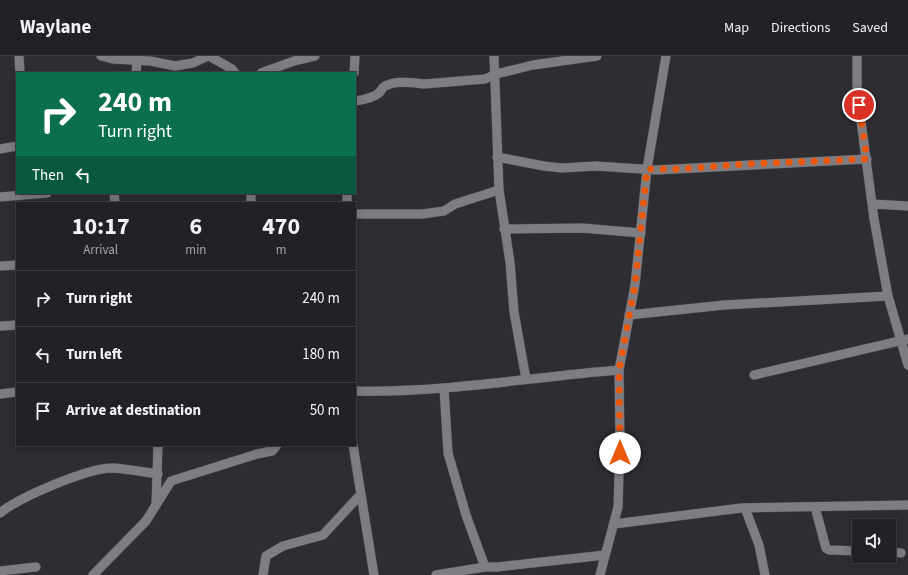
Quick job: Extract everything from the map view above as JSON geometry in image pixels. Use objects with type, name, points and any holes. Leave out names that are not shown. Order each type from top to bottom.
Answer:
[{"type":"street","points":[[18,56],[20,72]]},
{"type":"street","points":[[101,56],[138,62],[150,61],[175,66],[192,63],[208,56],[232,69],[234,72]]},
{"type":"street","points":[[264,72],[294,61],[315,56]]},
{"type":"street","points":[[354,72],[355,56]]},
{"type":"street","points":[[494,56],[496,74],[499,190],[510,262],[514,312],[526,379]]},
{"type":"street","points":[[356,101],[373,96],[379,93],[382,88],[390,84],[414,82],[424,84],[485,79],[496,74],[567,58],[597,56]]},
{"type":"street","points":[[600,575],[618,507],[620,476],[619,370],[630,315],[641,232],[647,169],[666,56]]},
{"type":"street","points":[[857,56],[857,91],[888,296],[904,339],[908,365]]},
{"type":"street","points":[[136,72],[138,62]]},
{"type":"street","points":[[0,149],[16,146]]},
{"type":"street","points":[[497,157],[562,168],[596,166],[647,169],[679,169],[747,164],[867,159]]},
{"type":"street","points":[[356,214],[422,214],[444,211],[455,204],[499,190]]},
{"type":"street","points":[[0,197],[18,197],[28,194]]},
{"type":"street","points":[[873,204],[908,206]]},
{"type":"street","points":[[504,229],[582,228],[641,232]]},
{"type":"street","points":[[0,266],[16,265]]},
{"type":"street","points":[[630,315],[724,305],[888,296]]},
{"type":"street","points":[[0,326],[16,325]]},
{"type":"street","points":[[754,375],[904,339]]},
{"type":"street","points":[[356,391],[419,391],[619,370]]},
{"type":"street","points":[[444,388],[448,453],[466,515],[485,567]]},
{"type":"street","points":[[0,394],[16,392]]},
{"type":"street","points":[[156,506],[158,446]]},
{"type":"street","points":[[93,575],[146,521],[171,481],[257,454],[272,451],[276,446]]},
{"type":"street","points":[[352,446],[374,575]]},
{"type":"street","points":[[0,513],[35,493],[98,470],[112,468],[158,474]]},
{"type":"street","points":[[263,575],[266,556],[283,546],[322,535],[361,494]]},
{"type":"street","points":[[614,524],[745,508],[908,505]]},
{"type":"street","points":[[815,507],[826,548],[829,550],[852,551]]},
{"type":"street","points":[[745,508],[759,545],[765,575]]},
{"type":"street","points":[[896,553],[901,553]]},
{"type":"street","points":[[436,575],[485,567],[497,568],[605,555]]},
{"type":"street","points":[[0,571],[36,567]]},
{"type":"route","points":[[620,453],[619,370],[635,285],[647,169],[679,169],[747,164],[867,159],[859,105]]}]
